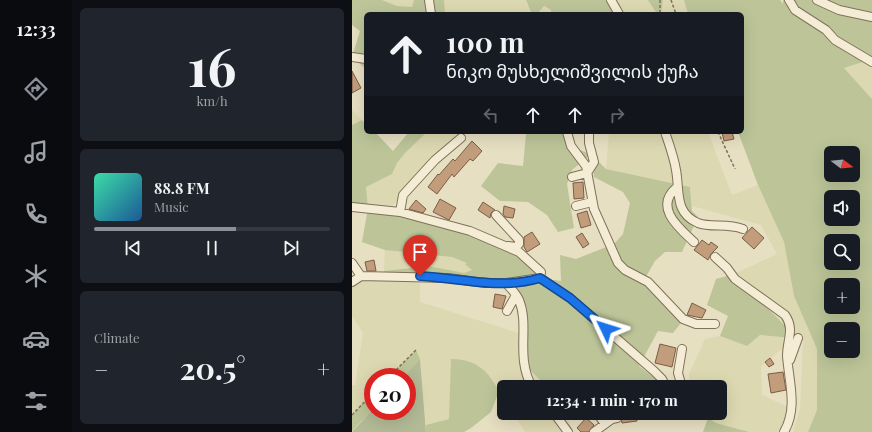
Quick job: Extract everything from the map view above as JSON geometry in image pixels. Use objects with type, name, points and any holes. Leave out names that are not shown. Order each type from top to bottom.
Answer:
[{"type":"street","points":[[430,0],[431,12]]},
{"type":"street","points":[[611,0],[618,12]]},
{"type":"street","points":[[789,0],[796,10],[826,30],[835,40],[872,62]]},
{"type":"street","points":[[817,0],[839,10],[872,17]]},
{"type":"street","points":[[352,57],[364,59]]},
{"type":"street","points":[[568,134],[571,146],[581,158],[587,174],[592,202],[618,263],[625,270],[648,282],[683,319],[696,324],[715,324]]},
{"type":"street","points":[[572,177],[587,174],[594,162],[589,143],[589,134]]},
{"type":"street","points":[[666,134],[675,165],[678,200],[681,210],[688,218],[699,224],[726,225],[743,229]]},
{"type":"street","points":[[400,212],[403,195],[435,160],[462,138]]},
{"type":"street","points":[[677,187],[670,196],[668,211],[674,223],[694,242]]},
{"type":"street","points":[[576,206],[592,202]]},
{"type":"street","points":[[352,207],[400,212],[452,225],[519,252],[533,263],[541,272],[540,278]]},
{"type":"street","points":[[496,215],[519,240],[519,244],[516,247],[506,246]]},
{"type":"street","points":[[715,257],[727,268],[735,279],[785,315],[789,320],[791,331],[788,346],[788,365],[792,404],[790,417],[784,432]]},
{"type":"street","points":[[352,263],[361,276]]},
{"type":"street","points":[[352,282],[361,276],[427,276],[484,283],[506,283],[540,278],[570,298],[662,380]]},
{"type":"street","points":[[506,283],[516,295],[522,309],[525,369],[529,380]]},
{"type":"street","points":[[507,311],[516,295]]},
{"type":"street","points":[[788,365],[798,338]]},
{"type":"street","points":[[680,380],[678,373],[682,349]]},
{"type":"street","points":[[559,420],[568,432]]},
{"type":"street","points":[[602,420],[605,424]]},
{"type":"street","points":[[594,432],[613,420]]},
{"type":"path","points":[[660,0],[660,12]]},
{"type":"path","points":[[671,0],[675,12]]},
{"type":"path","points":[[719,134],[735,169]]},
{"type":"path","points":[[398,368],[416,350]]},
{"type":"path","points":[[352,415],[364,402]]},
{"type":"shaded area","points":[[382,0],[414,0],[412,7],[397,6]]},
{"type":"shaded area","points":[[444,0],[526,0],[527,5],[543,6],[551,10],[551,12],[445,12]]},
{"type":"shaded area","points":[[611,0],[648,0],[656,12],[618,12]]},
{"type":"shaded area","points":[[663,0],[684,0],[687,12],[661,12]]},
{"type":"shaded area","points":[[872,59],[872,99],[844,68]]},
{"type":"shaded area","points":[[352,110],[362,120],[352,125]]},
{"type":"shaded area","points":[[425,134],[457,134],[387,212],[368,208],[366,187],[392,174],[397,163]]},
{"type":"shaded area","points":[[609,134],[709,134],[732,195],[758,185],[784,242],[794,296],[817,349],[817,410],[808,432],[793,432],[800,409],[803,340],[793,338],[790,350],[783,348],[761,366],[762,395],[790,408],[787,432],[749,432],[716,423],[711,420],[727,420],[727,380],[689,380],[689,374],[705,339],[720,336],[746,346],[760,335],[792,338],[788,329],[734,274],[777,254],[761,225],[692,206],[690,187],[606,169]]},
{"type":"shaded area","points":[[385,250],[452,257],[468,263],[472,270],[465,273],[408,268],[384,271]]},
{"type":"shaded area","points":[[361,276],[420,276],[420,302],[525,335],[526,366],[540,380],[497,380],[497,386],[493,379],[449,419],[426,425],[420,359],[416,350],[398,368],[364,368],[364,402],[352,415],[352,385],[355,385],[363,333],[352,316],[352,282]]},
{"type":"shaded area","points":[[517,420],[569,420],[573,432],[525,432]]},
{"type":"green space","points":[[352,0],[382,0],[397,6],[412,7],[414,0],[444,0],[445,12],[364,12],[364,67],[352,57],[360,31],[352,25]]},
{"type":"green space","points":[[526,0],[611,0],[618,12],[551,12],[551,10],[544,6],[539,12],[531,12]]},
{"type":"green space","points":[[648,0],[663,0],[661,12],[656,12]]},
{"type":"green space","points":[[684,0],[780,0],[783,4],[783,0],[872,0],[872,59],[844,68],[872,99],[872,432],[808,432],[817,410],[817,349],[794,296],[784,242],[758,185],[739,134],[744,134],[744,12],[687,12]]},
{"type":"green space","points":[[362,120],[364,122],[364,134],[377,134],[393,151],[407,134],[425,134],[405,153],[397,163],[392,174],[366,187],[368,208],[352,207],[352,125]]},
{"type":"green space","points":[[526,134],[570,134],[574,148],[591,154],[572,170],[567,184],[574,228],[558,232],[547,215],[528,202],[500,201],[481,186],[498,163],[523,166]]},
{"type":"green space","points":[[591,154],[606,169],[690,187],[692,211],[698,217],[682,252],[665,252],[655,261],[644,280],[684,319],[673,333],[658,331],[639,366],[657,380],[540,380],[526,366],[524,314],[506,283],[383,277],[384,271],[428,266],[464,273],[472,270],[465,264],[467,263],[452,257],[385,250],[362,242],[368,208],[470,231],[533,263],[540,278],[561,281],[560,255],[576,259],[614,244],[623,234],[630,203],[623,192],[594,177]]},
{"type":"green space","points":[[734,274],[788,329],[793,338],[760,335],[747,346],[720,336],[728,316],[707,305],[716,279]]},
{"type":"green space","points":[[416,350],[420,359],[412,368],[398,368]]},
{"type":"green space","points":[[420,359],[426,432],[352,432],[364,419],[416,420],[416,368],[412,368]]},
{"type":"green space","points":[[451,359],[467,361],[480,367],[490,377],[497,388],[497,396],[491,412],[464,432],[426,432],[426,425],[449,419]]},
{"type":"green space","points":[[364,402],[364,418],[352,431],[352,415]]},
{"type":"green space","points":[[707,420],[711,420],[716,423],[749,432],[703,432]]},
{"type":"building","points":[[352,71],[361,88],[352,93]]},
{"type":"building","points":[[722,134],[733,134],[734,139],[724,141]]},
{"type":"building","points":[[472,141],[482,151],[473,161],[470,159],[454,177],[452,174],[437,194],[428,187],[438,174],[439,175],[453,159],[455,161]]},
{"type":"building","points":[[583,182],[584,198],[574,199],[573,183]]},
{"type":"building","points":[[440,199],[456,208],[449,220],[433,212]]},
{"type":"building","points":[[416,200],[426,209],[423,213],[409,209]]},
{"type":"building","points":[[483,202],[495,210],[491,213],[490,218],[478,210]]},
{"type":"building","points":[[504,206],[515,209],[513,218],[505,217],[503,214]]},
{"type":"building","points":[[587,211],[591,225],[581,228],[577,214]]},
{"type":"building","points":[[752,227],[764,238],[754,249],[742,238]]},
{"type":"building","points":[[532,232],[540,244],[527,252],[524,247],[524,237]]},
{"type":"building","points":[[582,233],[589,244],[583,248],[576,237]]},
{"type":"building","points":[[702,240],[709,245],[711,242],[718,247],[711,254],[708,260],[694,250]]},
{"type":"building","points":[[374,260],[376,271],[367,271],[365,262]]},
{"type":"building","points":[[495,294],[506,296],[502,309],[493,307]]},
{"type":"building","points":[[692,303],[706,310],[702,318],[687,315]]},
{"type":"building","points":[[660,344],[676,348],[672,367],[655,363]]},
{"type":"building","points":[[770,358],[774,364],[769,367],[765,362]]},
{"type":"building","points":[[783,372],[786,390],[771,393],[768,374]]},
{"type":"building","points":[[584,420],[588,420],[594,425],[589,432],[581,432],[577,428]]},
{"type":"building","points":[[621,420],[637,420],[637,421],[622,423]]},
{"type":"route","points":[[420,276],[484,283],[506,283],[540,278],[570,298],[606,329]]}]
